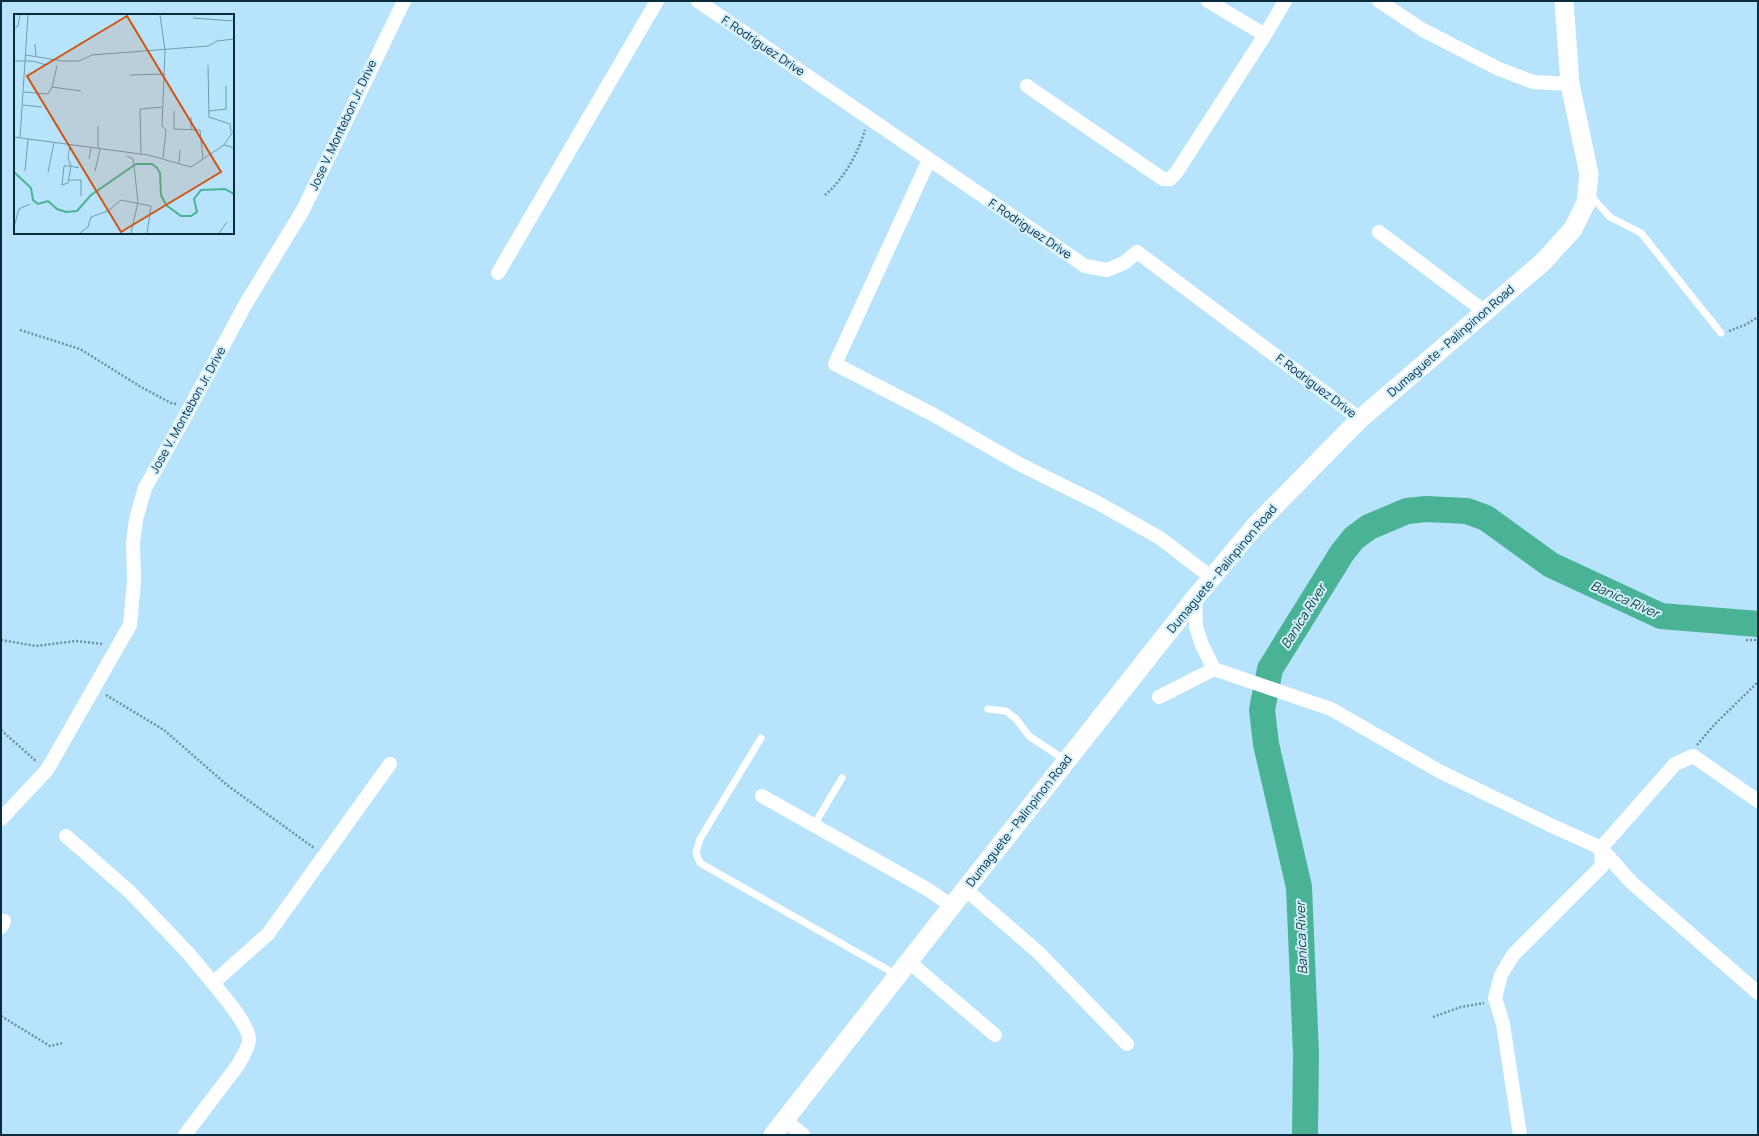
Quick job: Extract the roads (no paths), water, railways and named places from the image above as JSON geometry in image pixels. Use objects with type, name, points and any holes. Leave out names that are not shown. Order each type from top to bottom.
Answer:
[{"type":"main road","name":"Dumaguete - Palinpinon Road","points":[[773,1135],[1195,598],[1255,526],[1360,419],[1543,262],[1573,229],[1586,203],[1589,174],[1570,84],[1564,1]]},
{"type":"street","name":"Jose V. Montebon Jr. Drive","points":[[1,819],[47,770],[130,625],[134,581],[133,543],[136,519],[145,488],[191,407],[245,305],[303,210],[404,1]]},
{"type":"street","points":[[498,273],[657,1]]},
{"type":"street","name":"F. Rodriguez Drive","points":[[698,1],[1085,266],[1107,270],[1124,262],[1137,252],[1360,419]]},
{"type":"street","points":[[1208,1],[1265,35]]},
{"type":"street","points":[[1026,86],[1163,179],[1170,179],[1176,173],[1265,35],[1285,1]]},
{"type":"street","points":[[1379,1],[1423,30],[1499,70],[1533,82],[1570,84]]},
{"type":"street","points":[[929,160],[835,364],[932,414],[1021,464],[1098,503],[1160,538],[1212,578]]},
{"type":"street","points":[[1379,232],[1485,312]]},
{"type":"street","points":[[1195,598],[1196,627],[1202,646],[1214,669],[1331,709],[1439,771],[1600,848],[1631,882],[1758,993]]},
{"type":"street","points":[[1159,697],[1214,669]]},
{"type":"street","points":[[1520,1135],[1503,1024],[1495,998],[1501,975],[1513,955],[1602,866],[1600,848],[1675,764],[1693,756],[1758,801]]},
{"type":"street","points":[[213,983],[268,934],[390,764]]},
{"type":"street","points":[[762,796],[927,890],[952,906]]},
{"type":"street","points":[[66,836],[130,892],[189,954],[213,983],[247,1030],[249,1040],[245,1053],[238,1065],[185,1135]]},
{"type":"street","points":[[965,889],[1039,953],[1127,1044]]},
{"type":"street","points":[[903,968],[995,1035]]},
{"type":"street","points":[[785,1120],[803,1135]]},
{"type":"lane","points":[[1587,192],[1610,217],[1641,233],[1721,333]]},
{"type":"lane","points":[[988,710],[1006,711],[1016,719],[1029,736],[1066,761]]},
{"type":"lane","points":[[761,738],[700,839],[696,853],[700,863],[903,968]]},
{"type":"lane","points":[[814,825],[842,778]]},
{"type":"waterway","name":"Banica River","points":[[1305,1135],[1306,1054],[1299,887],[1266,744],[1262,710],[1270,669],[1342,553],[1354,538],[1369,527],[1407,511],[1426,509],[1467,511],[1486,518],[1551,565],[1661,616],[1758,624]]}]
